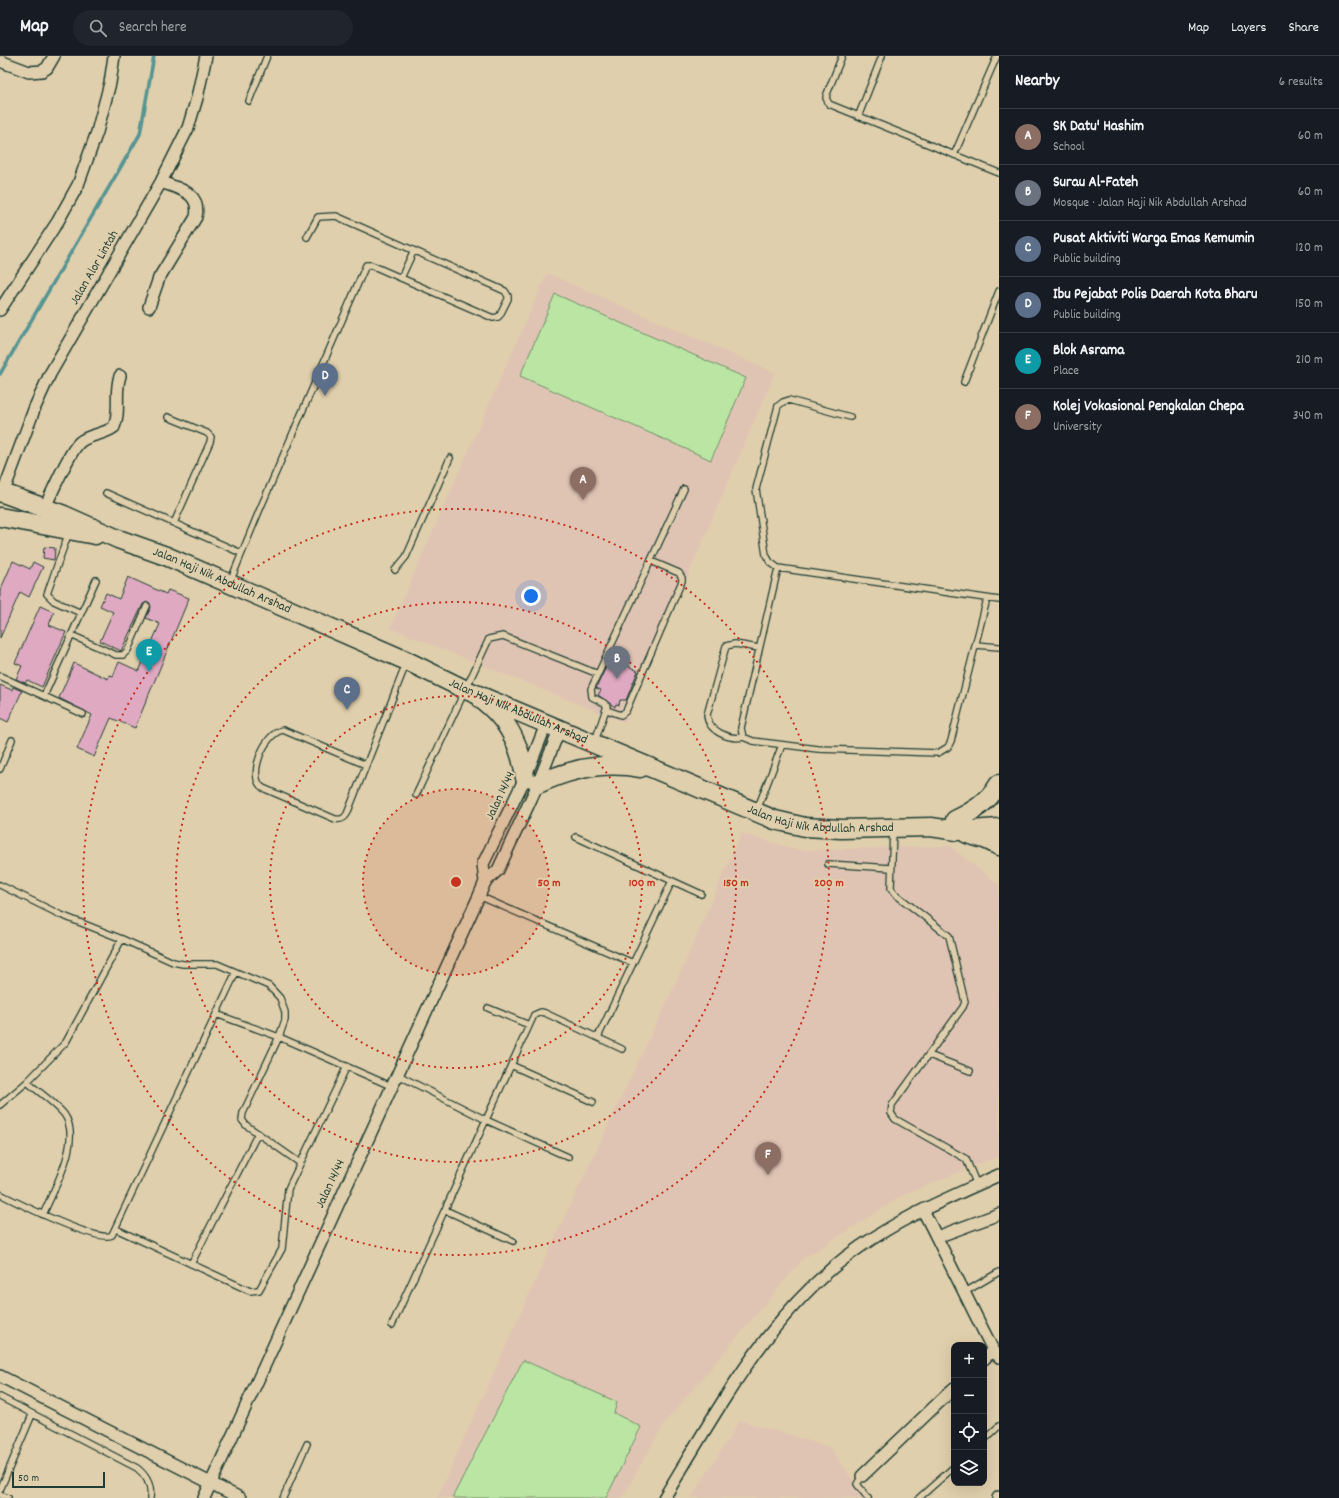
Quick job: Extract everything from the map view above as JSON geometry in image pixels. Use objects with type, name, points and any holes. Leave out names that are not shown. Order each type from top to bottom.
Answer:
[{"type":"main road","name":"Jalan Haji Nik Abdullah Arshad","points":[[2,493],[64,515],[118,539],[166,556],[407,662],[464,689],[554,725],[775,820],[806,827],[841,829],[956,826],[999,828]]},
{"type":"main road","name":"Jalan Haji Nik Abdullah Arshad","points":[[0,517],[118,539]]},
{"type":"main road","points":[[464,689],[488,704],[507,725],[531,781],[578,769],[607,766],[635,767],[677,778]]},
{"type":"main road","points":[[999,784],[985,803],[956,826],[999,846]]},
{"type":"main road","name":"Jalan Haji Nik Abdullah Arshad","points":[[956,826],[999,818]]},
{"type":"street","points":[[0,61],[31,72],[47,68],[54,56]]},
{"type":"street","points":[[0,310],[58,221],[78,185],[96,132],[110,83],[114,56]]},
{"type":"street","name":"Jalan Alor Lintah","points":[[2,493],[35,407],[50,374],[161,182],[188,128],[197,98],[206,56]]},
{"type":"street","points":[[149,307],[159,278],[196,217],[198,207],[195,200],[187,192],[161,182]]},
{"type":"street","points":[[44,509],[75,447],[85,439],[105,433],[114,427],[117,418],[118,382],[120,376]]},
{"type":"street","name":"Jalan 14/44","points":[[204,1498],[396,1074],[485,882],[498,870],[531,781],[554,725]]},
{"type":"street","name":"Jalan 14/44","points":[[485,882],[483,864],[531,781]]},
{"type":"street","points":[[664,1498],[739,1376],[790,1309],[830,1270],[874,1237],[923,1210],[999,1174]]},
{"type":"street","points":[[923,1210],[996,1354]]},
{"type":"street","points":[[937,1237],[999,1214]]},
{"type":"street","points":[[0,1376],[240,1498]]},
{"type":"street","points":[[862,1476],[951,1391]]},
{"type":"lane","points":[[249,101],[267,56]]},
{"type":"lane","points":[[842,56],[827,94],[827,101],[832,106],[999,173]]},
{"type":"lane","points":[[858,117],[882,56]]},
{"type":"lane","points":[[954,155],[997,56]]},
{"type":"lane","points":[[229,584],[364,268],[368,264],[371,265],[492,318],[500,315],[508,299],[505,291],[333,216],[318,217],[307,237]]},
{"type":"lane","points":[[401,278],[413,252]]},
{"type":"lane","points":[[964,382],[999,291]]},
{"type":"lane","points":[[850,417],[789,400],[778,406],[756,490],[766,555],[770,562],[778,568],[999,600]]},
{"type":"lane","points":[[168,417],[207,433],[211,437],[174,523]]},
{"type":"lane","points":[[395,570],[406,558],[450,458]]},
{"type":"lane","points":[[594,743],[607,710],[606,704],[595,699],[590,693],[684,489]]},
{"type":"lane","points":[[106,493],[241,553]]},
{"type":"lane","points":[[69,531],[47,594],[54,601],[81,613]]},
{"type":"lane","points":[[607,710],[621,715],[626,711],[682,581],[679,573],[651,561]]},
{"type":"lane","points":[[743,737],[741,728],[778,568]]},
{"type":"lane","points":[[44,696],[96,580]]},
{"type":"lane","points":[[759,648],[735,644],[726,646],[708,715],[708,721],[716,730],[733,738],[743,737],[752,741],[818,749],[938,753],[944,751],[951,741],[976,645],[986,599]]},
{"type":"lane","points":[[71,635],[116,655],[123,655],[128,650],[148,606]]},
{"type":"lane","points":[[416,795],[486,642],[497,636],[503,636],[598,674]]},
{"type":"lane","points":[[976,645],[999,647]]},
{"type":"lane","points":[[366,765],[283,730],[277,732],[269,738],[256,770],[259,785],[264,788],[339,820],[342,819],[347,814],[407,662]]},
{"type":"lane","points":[[0,676],[83,714]]},
{"type":"lane","points":[[0,769],[12,740]]},
{"type":"lane","points":[[756,812],[782,745]]},
{"type":"lane","points":[[893,828],[891,868],[892,890],[949,936],[965,999],[964,1007],[892,1105],[891,1113],[895,1119],[966,1159],[977,1185]]},
{"type":"lane","points":[[576,837],[701,894]]},
{"type":"lane","points":[[828,864],[891,868]]},
{"type":"lane","points":[[598,1038],[672,881]]},
{"type":"lane","points":[[0,885],[61,915],[122,939],[176,963],[212,963],[269,986],[280,998],[285,1012],[285,1020],[279,1038],[242,1117],[244,1123],[300,1163]]},
{"type":"lane","points":[[479,896],[633,963]]},
{"type":"lane","points":[[0,1105],[27,1082],[66,1042],[122,939]]},
{"type":"lane","points":[[0,1194],[43,1215],[103,1237],[110,1237],[116,1229],[236,972]]},
{"type":"lane","points":[[488,1008],[529,1025]]},
{"type":"lane","points":[[392,1325],[534,1015],[541,1012],[622,1049]]},
{"type":"lane","points":[[216,1014],[279,1038],[391,1086]]},
{"type":"lane","points":[[928,1055],[970,1071]]},
{"type":"lane","points":[[511,1064],[593,1102]]},
{"type":"lane","points":[[116,1229],[250,1291],[260,1290],[281,1252],[287,1192],[347,1066]]},
{"type":"lane","points":[[396,1074],[486,1120],[568,1157]]},
{"type":"lane","points":[[27,1082],[64,1114],[71,1129],[72,1136],[69,1152],[43,1215]]},
{"type":"lane","points":[[191,1264],[258,1133]]},
{"type":"lane","points":[[445,1210],[513,1241]]},
{"type":"lane","points":[[965,1292],[999,1272]]},
{"type":"lane","points":[[0,1397],[32,1415],[137,1468],[150,1482],[150,1498]]},
{"type":"lane","points":[[0,1490],[32,1415]]},
{"type":"lane","points":[[987,1437],[999,1426]]},
{"type":"lane","points":[[283,1498],[307,1444]]},
{"type":"lane","points":[[919,1498],[951,1470]]},
{"type":"lane","points":[[862,1476],[857,1484],[868,1498]]},
{"type":"lane","points":[[0,1495],[8,1498]]},
{"type":"shaded area","points":[[547,273],[775,373],[625,723],[390,628]]},
{"type":"shaded area","points":[[741,833],[799,850],[950,846],[999,885],[999,1156],[905,1194],[802,1260],[664,1424],[622,1498],[437,1498],[553,1241],[678,978]]},
{"type":"shaded area","points":[[740,1420],[830,1447],[865,1498],[691,1498]]},
{"type":"green space","points":[[555,294],[746,378],[711,460],[520,376]]},
{"type":"green space","points":[[523,1360],[617,1402],[614,1413],[641,1427],[606,1498],[452,1498]]},
{"type":"building","points":[[44,547],[55,548],[54,560],[43,558]]},
{"type":"building","points":[[13,561],[30,569],[33,562],[43,567],[29,597],[20,592],[0,638],[0,591]]},
{"type":"building","points":[[128,577],[166,594],[168,590],[189,598],[135,728],[111,718],[94,757],[77,749],[92,715],[59,698],[74,663],[108,679],[109,675],[113,676],[119,662],[139,671],[160,624],[146,618],[151,607],[149,602],[143,604],[121,651],[100,641],[113,612],[100,606],[106,593],[119,599]]},
{"type":"building","points":[[40,606],[54,612],[49,625],[66,632],[42,687],[27,680],[25,683],[16,679],[22,666],[15,663]]},
{"type":"building","points":[[617,658],[629,663],[628,666],[638,671],[626,700],[620,700],[619,705],[616,704],[615,707],[598,695],[601,690],[596,688],[610,659],[616,662]]},
{"type":"building","points":[[0,685],[12,690],[13,687],[22,691],[8,722],[0,718]]},
{"type":"waterway","points":[[0,374],[140,134],[154,56]]},
{"type":"place","name":"Ibu Pejabat Polis Daerah Kota Bharu","points":[[325,396]]},
{"type":"place","name":"SK Datu' Hashim","points":[[583,500]]},
{"type":"place","name":"Blok Asrama","points":[[149,672]]},
{"type":"place","name":"Surau Al-Fateh","points":[[617,679]]},
{"type":"place","name":"Pusat Aktiviti Warga Emas Kemumin","points":[[347,710]]},
{"type":"place","name":"Kolej Vokasional Pengkalan Chepa","points":[[768,1175]]}]
